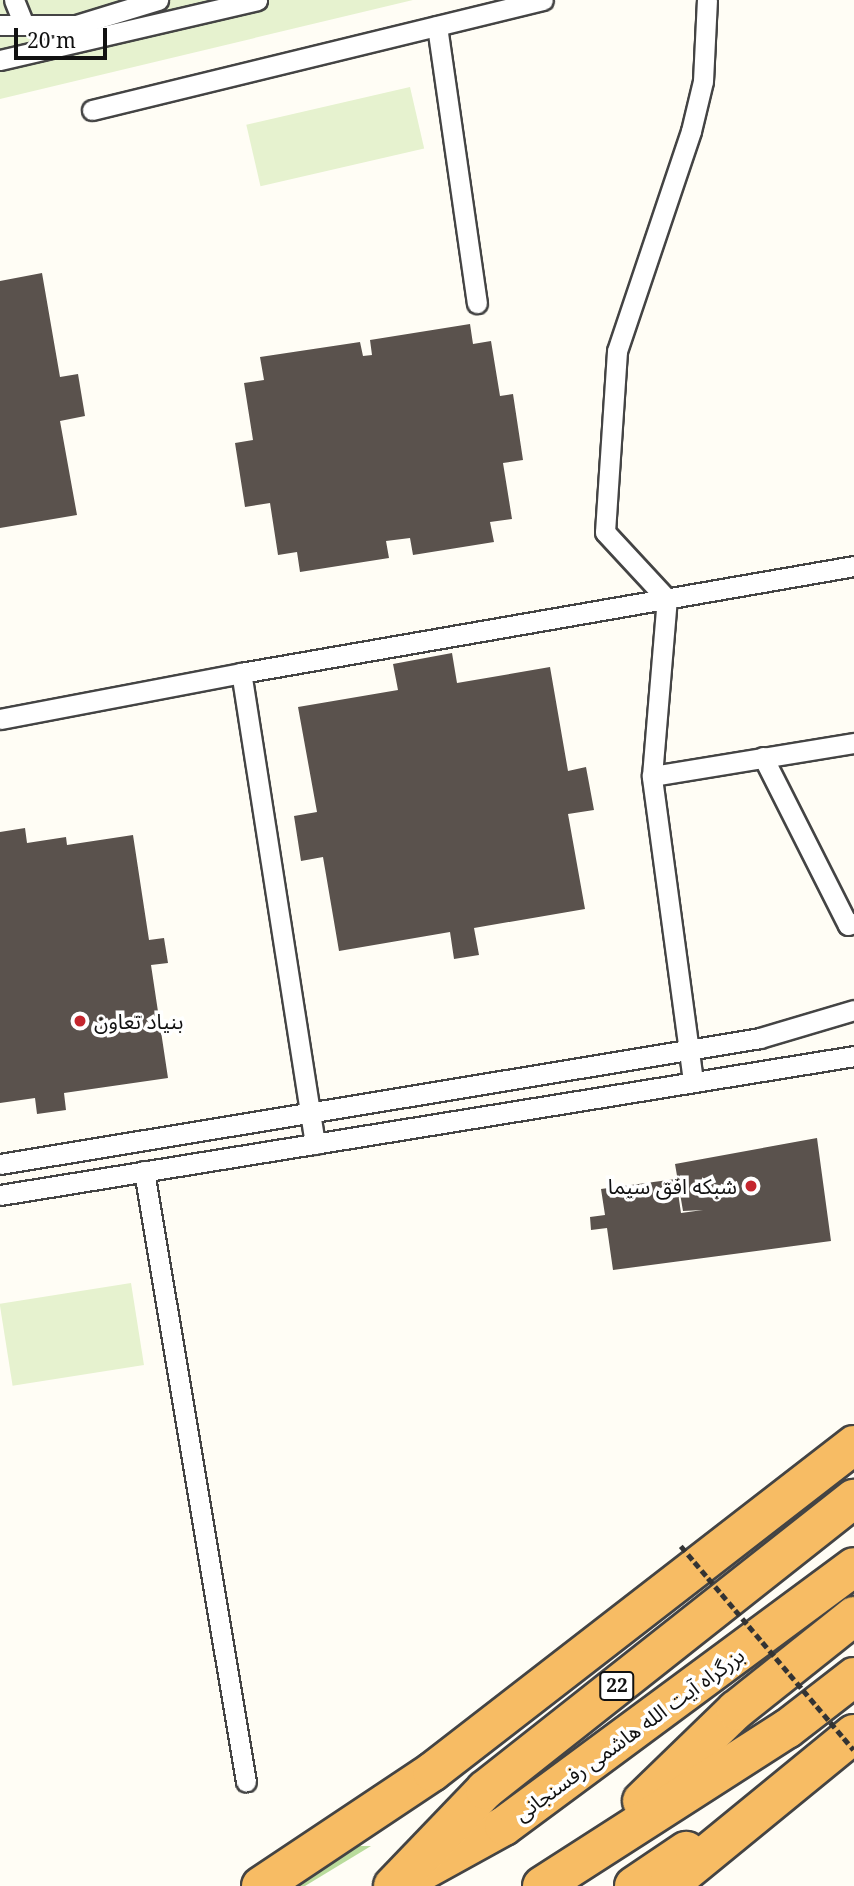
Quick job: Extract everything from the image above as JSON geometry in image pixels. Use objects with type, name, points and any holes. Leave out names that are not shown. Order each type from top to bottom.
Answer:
[{"type":"highway","points":[[261,1886],[355,1829],[854,1445]]},
{"type":"highway","name":"بزرگراه آیت الله هاشمی رفسنجانی","points":[[394,1886],[485,1790],[854,1499]]},
{"type":"highway","name":"بزرگراه آیت الله هاشمی رفسنجانی","points":[[394,1886],[504,1826],[854,1567]]},
{"type":"highway","name":"بزرگراه آیت الله هاشمی رفسنجانی","points":[[590,1852],[736,1710],[854,1616]]},
{"type":"highway","name":"بزرگراه آیت الله هاشمی رفسنجانی","points":[[542,1886],[590,1852],[787,1729],[854,1677]]},
{"type":"highway","points":[[668,1886],[854,1734]]},
{"type":"highway","points":[[634,1886],[791,1784]]},
{"type":"lane","points":[[14,0],[24,25]]},
{"type":"lane","points":[[0,25],[76,25],[158,0]]},
{"type":"lane","points":[[0,60],[257,0]]},
{"type":"lane","points":[[92,110],[543,0]]},
{"type":"lane","points":[[693,1081],[652,776],[667,599],[605,532],[609,398],[629,304],[691,131],[703,81],[707,0]]},
{"type":"lane","points":[[437,26],[477,303]]},
{"type":"lane","points":[[0,719],[242,673],[854,566]]},
{"type":"lane","points":[[242,673],[315,1144]]},
{"type":"lane","points":[[652,776],[854,743]]},
{"type":"lane","points":[[763,757],[848,925],[854,923]]},
{"type":"lane","points":[[0,1164],[310,1109],[760,1038],[854,1010]]},
{"type":"lane","points":[[0,1195],[854,1056]]},
{"type":"lane","points":[[144,1171],[246,1782]]},
{"type":"path","points":[[681,1546],[854,1751]]},
{"type":"green space","points":[[0,0],[413,0],[0,99]]},
{"type":"green space","points":[[410,87],[424,148],[260,186],[246,125]]},
{"type":"green space","points":[[131,1283],[144,1365],[13,1386],[0,1304]]},
{"type":"green space","points":[[358,1846],[371,1846],[305,1886],[293,1886]]},
{"type":"building","points":[[42,273],[60,377],[78,374],[85,416],[60,421],[77,515],[0,528],[0,281]]},
{"type":"building","points":[[470,324],[473,344],[491,341],[500,396],[513,394],[523,460],[503,463],[512,519],[490,522],[494,542],[413,555],[410,538],[386,541],[389,558],[300,572],[297,552],[278,555],[270,503],[245,507],[235,443],[253,440],[244,383],[264,380],[260,357],[360,342],[363,356],[372,355],[370,340]]},
{"type":"building","points":[[452,653],[457,683],[550,667],[568,771],[586,767],[594,810],[568,814],[585,909],[474,928],[479,955],[454,959],[450,932],[339,951],[323,857],[301,861],[294,816],[317,812],[298,707],[398,690],[393,664]]},
{"type":"building","name":"بنیاد تعاون","points":[[25,828],[27,843],[66,837],[67,845],[133,835],[149,940],[164,938],[168,963],[151,965],[168,1078],[64,1093],[66,1110],[37,1114],[35,1098],[0,1103],[0,832]]},
{"type":"building","name":"شبکه افق سیما","points":[[817,1138],[831,1241],[613,1270],[607,1228],[591,1230],[590,1217],[605,1215],[601,1189],[676,1179],[681,1213],[703,1210],[683,1211],[675,1164]]},
{"type":"place","name":"بنیاد تعاون","points":[[80,1021]]},
{"type":"place","name":"شبکه افق سیما","points":[[751,1186]]}]
